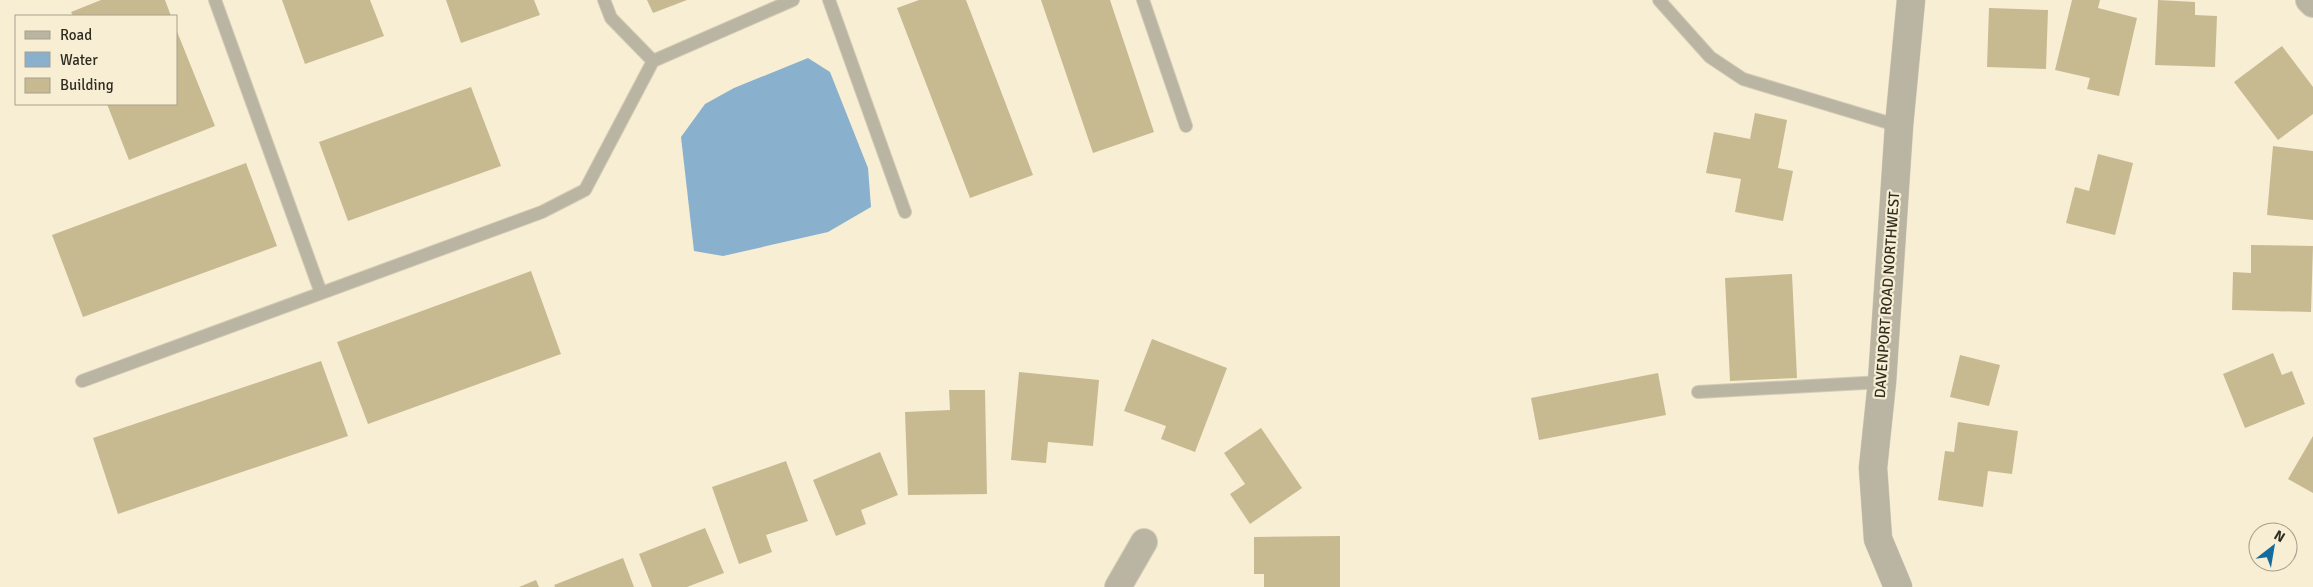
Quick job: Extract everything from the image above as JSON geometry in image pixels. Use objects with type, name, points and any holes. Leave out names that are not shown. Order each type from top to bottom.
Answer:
[{"type":"street","name":"DAVENPORT ROAD NORTHWEST","points":[[1898,587],[1878,539],[1873,468],[1882,382],[1899,126],[1911,0]]},
{"type":"street","points":[[2308,0],[2313,4]]},
{"type":"street","points":[[1118,587],[1144,542]]},
{"type":"lane","points":[[215,0],[321,293]]},
{"type":"lane","points":[[604,0],[611,18],[653,61]]},
{"type":"lane","points":[[829,0],[904,212]]},
{"type":"lane","points":[[1143,0],[1186,126]]},
{"type":"lane","points":[[1659,0],[1710,57],[1743,79],[1899,126]]},
{"type":"lane","points":[[82,381],[542,212],[585,190],[653,61],[789,1]]},
{"type":"lane","points":[[1698,392],[1882,382]]},
{"type":"water","points":[[808,58],[830,72],[868,168],[871,207],[828,232],[723,256],[694,251],[681,137],[705,104],[734,88]]},
{"type":"building","points":[[101,0],[165,0],[171,15],[72,15],[71,12]]},
{"type":"building","points":[[282,0],[370,0],[384,36],[305,64]]},
{"type":"building","points":[[446,0],[534,0],[540,15],[461,43]]},
{"type":"building","points":[[647,0],[687,0],[653,13]]},
{"type":"building","points":[[919,0],[966,0],[1033,175],[970,198],[897,8]]},
{"type":"building","points":[[1041,0],[1110,0],[1154,132],[1093,153]]},
{"type":"building","points":[[2072,0],[2100,0],[2098,8],[2137,18],[2119,96],[2087,89],[2090,78],[2055,70]]},
{"type":"building","points":[[2158,0],[2195,2],[2195,15],[2217,16],[2215,67],[2155,65]]},
{"type":"building","points":[[1989,8],[2048,10],[2046,69],[1987,67]]},
{"type":"building","points":[[178,34],[215,126],[129,160],[107,105],[178,105]]},
{"type":"building","points":[[2282,46],[2313,87],[2313,114],[2278,140],[2234,82]]},
{"type":"building","points":[[471,87],[501,166],[348,221],[319,142]]},
{"type":"building","points":[[1755,113],[1787,120],[1778,168],[1793,171],[1783,221],[1735,212],[1741,179],[1706,173],[1714,132],[1750,139]]},
{"type":"building","points":[[2273,146],[2313,151],[2313,220],[2267,215]]},
{"type":"building","points":[[2098,154],[2133,163],[2115,235],[2066,223],[2075,187],[2089,191]]},
{"type":"building","points":[[246,163],[277,246],[83,317],[52,235]]},
{"type":"building","points":[[2251,245],[2313,246],[2311,312],[2232,310],[2233,272],[2251,273]]},
{"type":"building","points":[[531,271],[561,354],[368,424],[337,342]]},
{"type":"building","points":[[1792,274],[1797,378],[1730,381],[1725,278]]},
{"type":"building","points":[[1152,339],[1227,368],[1195,452],[1161,439],[1166,426],[1124,411]]},
{"type":"building","points":[[2273,353],[2282,375],[2292,371],[2305,404],[2245,428],[2223,374]]},
{"type":"building","points":[[1960,355],[2000,365],[1989,406],[1950,397]]},
{"type":"building","points":[[321,361],[348,436],[118,514],[93,438]]},
{"type":"building","points":[[1019,372],[1099,380],[1093,446],[1048,442],[1046,463],[1011,460]]},
{"type":"building","points":[[1658,373],[1666,415],[1539,440],[1531,398]]},
{"type":"building","points":[[949,390],[985,390],[987,494],[908,495],[905,412],[950,410]]},
{"type":"building","points":[[1958,422],[2018,431],[2012,474],[1988,471],[1983,507],[1938,500],[1945,451],[1954,452]]},
{"type":"building","points":[[1261,428],[1302,488],[1250,524],[1230,494],[1245,484],[1224,453]]},
{"type":"building","points":[[2313,436],[2313,493],[2288,479]]},
{"type":"building","points":[[880,452],[898,495],[861,510],[866,524],[836,536],[813,480]]},
{"type":"building","points":[[786,461],[808,521],[766,535],[772,552],[739,564],[712,487]]},
{"type":"building","points":[[705,528],[724,573],[687,587],[652,587],[639,554]]},
{"type":"building","points":[[1340,536],[1340,587],[1264,587],[1264,574],[1254,574],[1254,537]]},
{"type":"building","points":[[623,558],[634,587],[555,587],[554,585]]},
{"type":"building","points":[[536,580],[539,587],[519,587]]}]
